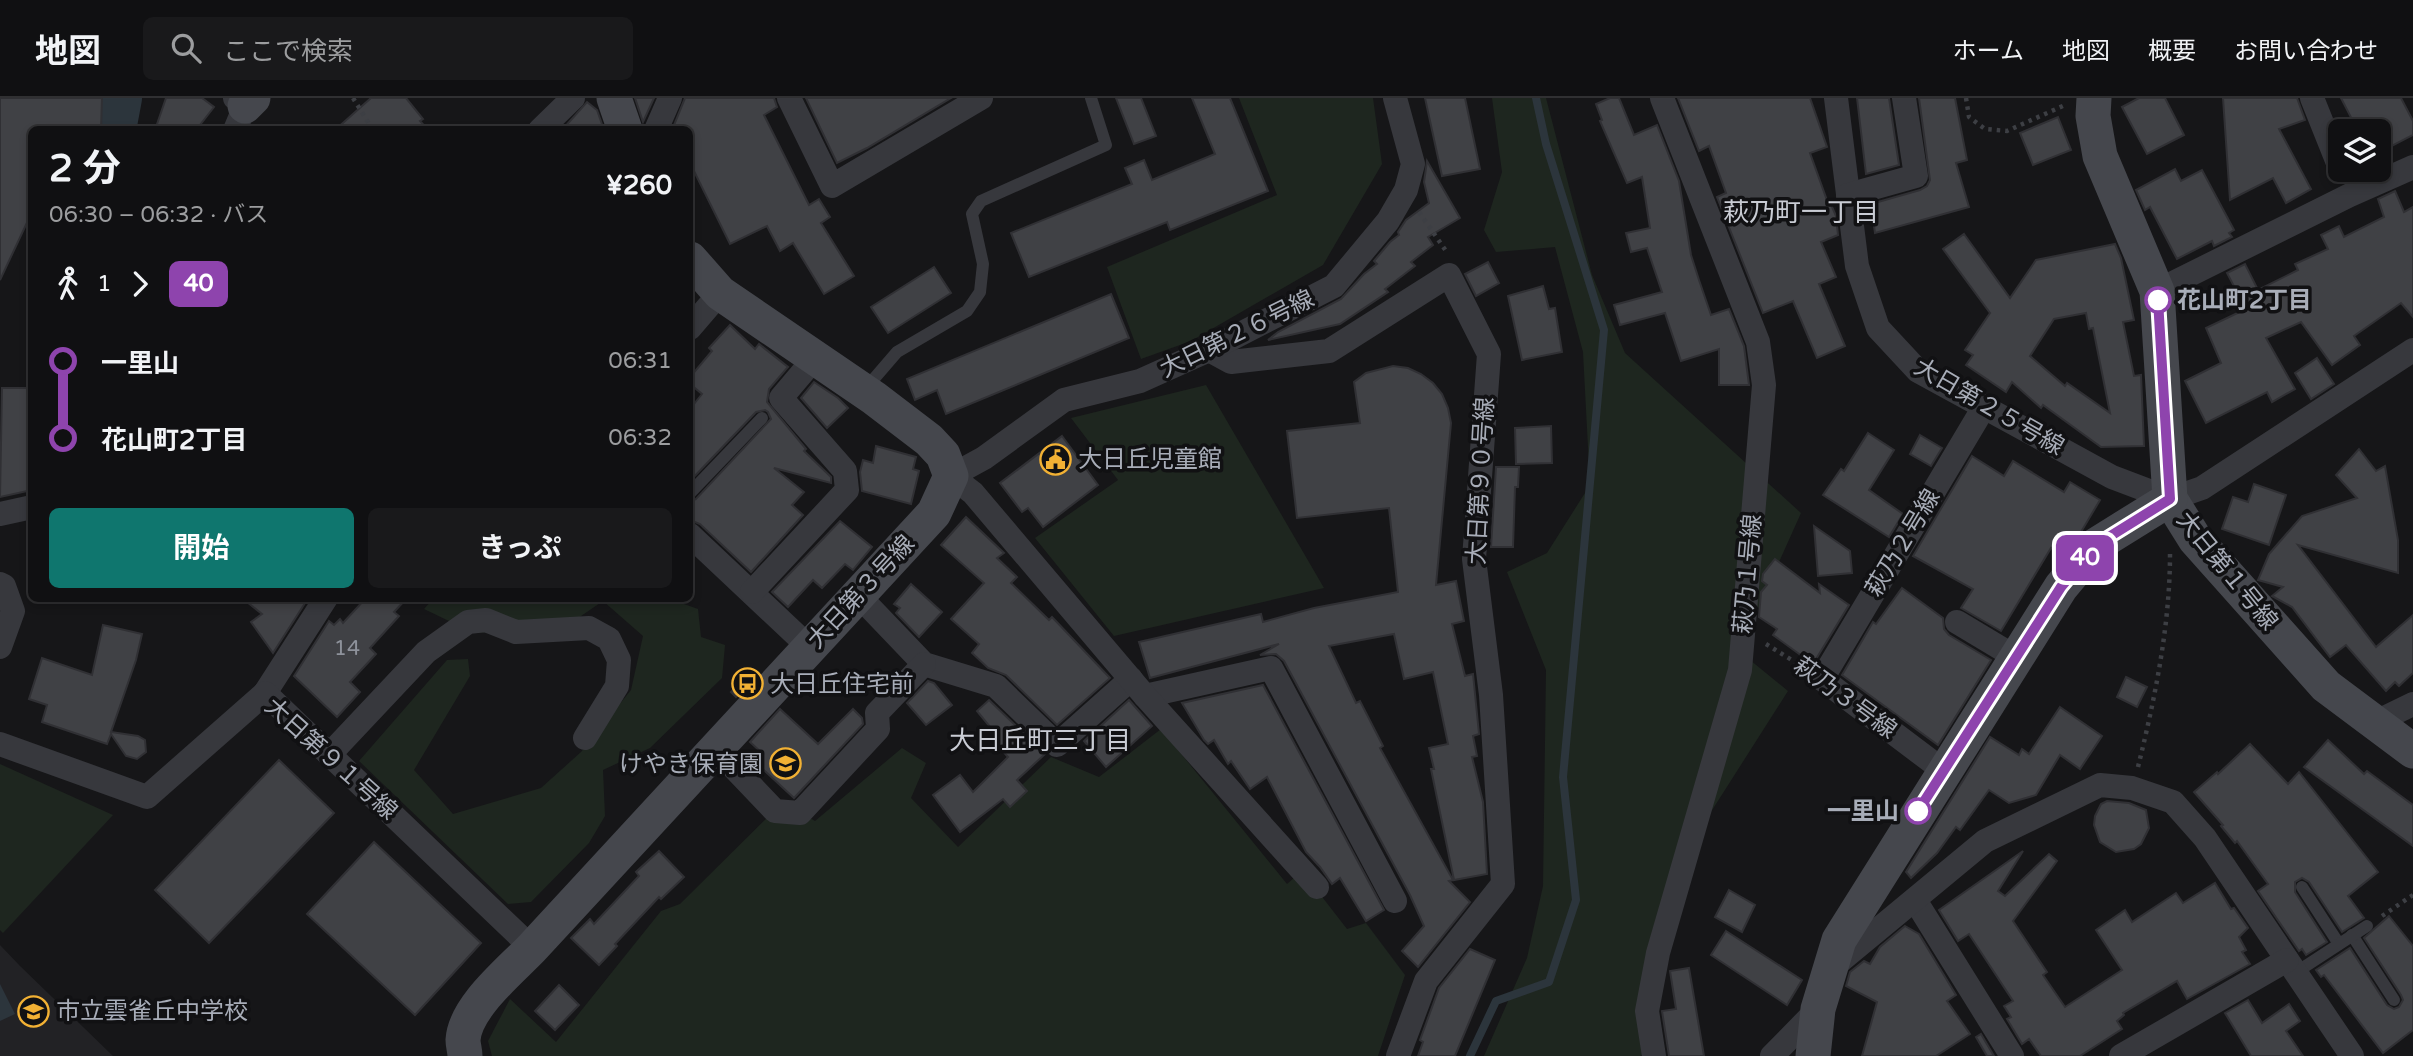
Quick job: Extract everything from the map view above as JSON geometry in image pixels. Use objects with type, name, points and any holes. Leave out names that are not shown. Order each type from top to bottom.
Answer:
[{"type":"street","points":[[544,126],[573,98]]},
{"type":"street","points":[[614,98],[624,126]]},
{"type":"street","points":[[658,126],[670,98]]},
{"type":"street","points":[[789,98],[832,186],[981,98]]},
{"type":"street","name":"大日第２６号線","points":[[951,476],[984,458],[1064,400],[1140,381],[1334,286],[1388,221],[1406,190],[1413,164],[1395,98]]},
{"type":"street","name":"萩乃１号線","points":[[1654,1056],[1647,1011],[1658,953],[1740,670],[1764,385],[1758,342],[1662,98]]},
{"type":"street","name":"大日第２５号線","points":[[1836,98],[1857,266],[1878,328],[1918,371],[2112,477],[2170,499]]},
{"type":"street","points":[[1848,195],[1916,176],[1904,98]]},
{"type":"street","points":[[2312,98],[2328,139]]},
{"type":"street","name":"大日第１号線","points":[[2082,101],[2092,116],[2100,156],[2157,291],[2170,499],[2194,539],[2326,686],[2413,751]]},
{"type":"street","points":[[2157,291],[2350,195],[2413,167]]},
{"type":"street","points":[[2345,182],[2350,195]]},
{"type":"street","points":[[693,263],[719,293],[863,391],[929,440],[943,455],[951,476],[973,494],[1138,688],[1317,887]]},
{"type":"street","name":"大日第９０号線","points":[[1209,349],[1231,362],[1329,351],[1449,275],[1489,354],[1474,559],[1491,695],[1503,884],[1426,981],[1398,1056]]},
{"type":"street","points":[[693,324],[719,293]]},
{"type":"street","points":[[1813,1056],[1818,1009],[1828,972],[1839,940],[1854,912],[2061,587],[2096,545],[2170,499],[2202,488],[2413,350]]},
{"type":"street","points":[[752,592],[847,490],[845,471],[781,398],[814,359]]},
{"type":"street","name":"萩乃２号線","points":[[1822,678],[1984,407]]},
{"type":"street","name":"大日第３号線","points":[[465,1056],[463,1040],[468,1021],[482,1000],[934,513],[951,476]]},
{"type":"street","points":[[0,513],[28,508]]},
{"type":"street","points":[[693,538],[809,647]]},
{"type":"street","points":[[0,584],[4,586],[13,611],[0,646]]},
{"type":"street","points":[[858,595],[924,664],[996,686],[1057,745],[1138,688],[1270,668],[1395,901]]},
{"type":"street","points":[[265,693],[323,602]]},
{"type":"street","points":[[329,755],[426,652],[468,622],[486,620],[516,632],[589,628],[609,639],[619,660],[617,686],[585,738]]},
{"type":"street","points":[[1957,622],[2017,658]]},
{"type":"street","points":[[716,749],[775,811],[800,813],[878,729],[877,713],[924,664]]},
{"type":"street","name":"萩乃３号線","points":[[1822,678],[1944,771]]},
{"type":"street","name":"大日第９１号線","points":[[0,744],[147,797],[265,693],[532,948]]},
{"type":"street","points":[[2376,722],[2413,704]]},
{"type":"street","points":[[1828,972],[1985,841],[2100,785],[2132,788],[2173,802],[2205,838],[2351,1056]]},
{"type":"street","points":[[1915,900],[2012,1056]]},
{"type":"street","points":[[2121,1056],[2291,966]]},
{"type":"street","points":[[1772,1056],[1818,1009]]},
{"type":"lane","points":[[863,391],[897,352],[967,311],[980,292],[983,264],[972,214],[981,201],[1106,145],[1091,98]]},
{"type":"lane","points":[[693,490],[762,418]]},
{"type":"lane","points":[[2302,887],[2339,944]]},
{"type":"lane","points":[[2291,966],[2339,944],[2367,926]]},
{"type":"lane","points":[[2351,935],[2394,1000]]},
{"type":"path","points":[[353,98],[370,126]]},
{"type":"path","points":[[1966,98],[1969,117],[1985,129],[2007,131],[2082,101]]},
{"type":"path","points":[[2132,788],[2148,725],[2168,608],[2169,544]]},
{"type":"path","name":"萩乃３号線","points":[[1744,630],[1822,678]]},
{"type":"path","points":[[2367,926],[2413,895]]},
{"type":"shaded area","points":[[1239,98],[1373,98],[1382,164],[1323,265],[1191,341],[1141,359],[1107,267],[1277,195]]},
{"type":"shaded area","points":[[1492,98],[1546,98],[1592,275],[1625,353],[1801,513],[1739,651],[1788,691],[1709,815],[1655,999],[1654,1051],[1640,1056],[1484,1056],[1527,958],[1543,886],[1546,670],[1507,572],[1547,553],[1590,485],[1583,352],[1555,247],[1496,252],[1484,230],[1502,172]]},
{"type":"shaded area","points":[[1206,385],[1324,588],[1114,636],[1035,538],[1118,480],[1071,418]]},
{"type":"shaded area","points":[[430,602],[602,602],[562,629],[474,633],[424,609]]},
{"type":"shaded area","points":[[604,602],[678,602],[698,609],[701,637],[725,645],[722,678],[650,748],[603,770],[605,816],[589,843],[531,902],[508,904],[359,761],[447,660],[468,659],[470,676],[414,770],[453,814],[541,788],[581,752],[631,690],[643,636]]},
{"type":"shaded area","points":[[1161,729],[1287,884],[1302,871],[1347,929],[1366,923],[1405,975],[1378,1056],[492,1056],[488,1041],[510,999],[556,1042],[661,911],[680,904],[783,802],[815,821],[902,748],[926,763],[911,798],[958,847],[1051,757],[1099,777]]},
{"type":"shaded area","points":[[0,764],[113,815],[3,933],[0,930]]},
{"type":"shaded area","name":"市立雲雀丘中学校","points":[[0,945],[20,966],[113,1056],[0,1056]]},
{"type":"shaded area","points":[[0,984],[15,1014],[0,1021]]},
{"type":"building","points":[[0,98],[102,98],[101,126],[28,126],[28,220],[0,280]]},
{"type":"building","points":[[166,98],[202,98],[214,107],[199,126],[156,126]]},
{"type":"building","points":[[371,98],[406,98],[423,119],[420,121],[424,126],[340,126]]},
{"type":"building","points":[[635,98],[654,98],[643,122]]},
{"type":"building","points":[[685,98],[774,98],[777,107],[764,115],[809,205],[819,199],[830,217],[821,223],[854,276],[824,294],[793,243],[780,251],[767,226],[730,244],[693,169],[693,126],[674,126]]},
{"type":"building","points":[[806,98],[951,98],[837,163]]},
{"type":"building","points":[[1116,98],[1141,98],[1156,136],[1134,144]]},
{"type":"building","points":[[1192,98],[1230,98],[1268,191],[1170,230],[1167,222],[1029,277],[1011,233],[1132,184],[1125,168],[1144,160],[1152,180],[1215,154]]},
{"type":"building","points":[[1425,98],[1465,98],[1480,169],[1442,176]]},
{"type":"building","points":[[1610,98],[1619,98],[1634,135],[1657,125],[1679,181],[1691,255],[1711,315],[1729,309],[1744,346],[1749,385],[1719,385],[1719,349],[1681,361],[1665,313],[1620,325],[1614,305],[1662,292],[1647,248],[1631,252],[1626,233],[1650,228],[1642,177],[1627,183],[1600,121],[1602,120],[1596,104]]},
{"type":"building","points":[[1678,98],[1810,98],[1827,147],[1810,153],[1828,203],[1830,202],[1836,216],[1838,235],[1821,242],[1836,277],[1819,284],[1845,346],[1817,358],[1793,301],[1763,313],[1717,197],[1726,193],[1709,146],[1699,151]]},
{"type":"building","points":[[1857,98],[1889,98],[1899,165],[1866,174]]},
{"type":"building","points":[[1919,98],[1955,98],[1967,160],[1956,163],[1969,207],[1875,233],[1871,204],[1920,190],[1927,186],[1930,180]]},
{"type":"building","points":[[2139,98],[2165,98],[2184,135],[2147,154],[2122,107]]},
{"type":"building","points":[[2223,98],[2297,98],[2305,120],[2279,129],[2311,189],[2286,203],[2273,178],[2230,200]]},
{"type":"building","points":[[2341,98],[2401,98],[2413,121],[2413,135],[2391,146],[2391,119],[2352,119]]},
{"type":"building","points":[[587,102],[597,110],[603,126],[566,126]]},
{"type":"building","points":[[2058,117],[2071,150],[2033,165],[2020,133]]},
{"type":"building","points":[[1427,161],[1460,218],[1428,237],[1433,245],[1411,262],[1415,266],[1385,289],[1388,292],[1340,324],[1268,340],[1341,299],[1377,264],[1374,261],[1399,235],[1398,232],[1406,220],[1429,203],[1424,182]]},
{"type":"building","points":[[2175,169],[2181,181],[2202,170],[2234,230],[2229,233],[2232,237],[2214,246],[2212,241],[2177,259],[2150,207],[2145,210],[2136,190]]},
{"type":"building","points":[[2395,191],[2404,212],[2413,207],[2413,317],[2401,303],[2354,336],[2360,345],[2332,365],[2301,322],[2266,338],[2295,389],[2272,402],[2267,392],[2206,423],[2185,381],[2221,363],[2206,328],[2246,309],[2227,273],[2245,264],[2258,290],[2298,270],[2295,264],[2328,249],[2321,235],[2339,226],[2344,237],[2384,217],[2378,199]]},
{"type":"building","points":[[1964,234],[2010,298],[2036,260],[2115,244],[2121,258],[2134,320],[2123,322],[2134,376],[2141,375],[2144,446],[2101,447],[2043,405],[2041,408],[2012,382],[2006,392],[1966,365],[1973,355],[1965,350],[1990,313],[1943,249]],"holes":[[[2086,313],[2089,329],[2093,328],[2110,413],[2067,383],[2065,386],[2030,356],[2054,319]]]},
{"type":"building","points":[[1488,262],[1499,283],[1476,296],[1465,274]]},
{"type":"building","points":[[934,267],[951,293],[888,333],[871,307]]},
{"type":"building","points":[[1543,286],[1549,309],[1555,308],[1562,352],[1522,360],[1508,296]]},
{"type":"building","points":[[1111,294],[1129,338],[946,414],[937,390],[915,400],[907,379]]},
{"type":"building","points":[[730,325],[755,349],[759,344],[788,367],[769,389],[767,402],[806,449],[804,451],[831,477],[831,483],[774,468],[804,492],[792,505],[803,515],[751,572],[700,524],[693,521],[693,500],[771,419],[765,410],[756,412],[693,478],[693,405],[702,394],[693,386],[693,373],[712,351],[709,348]]},
{"type":"building","points":[[2317,358],[2334,384],[2311,399],[2295,373]]},
{"type":"building","points":[[1393,366],[1408,368],[1433,383],[1442,394],[1451,423],[1436,585],[1456,581],[1464,621],[1452,624],[1465,676],[1473,674],[1479,734],[1473,736],[1477,756],[1472,757],[1483,802],[1487,874],[1454,880],[1431,769],[1434,769],[1429,748],[1448,744],[1433,672],[1404,679],[1394,634],[1329,646],[1356,703],[1360,701],[1383,746],[1380,748],[1453,880],[1449,881],[1470,902],[1418,967],[1402,951],[1424,926],[1410,895],[1284,661],[1276,654],[1260,655],[1279,644],[1150,678],[1139,642],[1261,614],[1263,622],[1314,608],[1398,592],[1389,508],[1297,518],[1287,431],[1360,423],[1354,382],[1366,373]]},
{"type":"building","points":[[814,382],[848,408],[827,428],[801,398]]},
{"type":"building","points":[[2,388],[28,388],[28,491],[0,497]]},
{"type":"building","points":[[1551,426],[1552,463],[1516,464],[1515,428]]},
{"type":"building","points":[[1868,433],[1894,450],[1869,490],[1903,514],[1889,537],[1823,495],[1841,469],[1844,471]]},
{"type":"building","points":[[1920,435],[1942,448],[1931,466],[1910,454]]},
{"type":"building","name":"大日丘児童館","points":[[1062,436],[1098,485],[1043,527],[1028,508],[1022,512],[1000,483]]},
{"type":"building","points":[[876,446],[916,457],[913,469],[919,471],[911,504],[862,491],[860,472],[863,460],[873,463]]},
{"type":"building","points":[[2359,449],[2376,471],[2385,466],[2398,540],[2398,573],[2298,545],[2376,647],[2413,615],[2413,673],[2399,686],[2395,682],[2386,691],[2346,645],[2330,657],[2292,607],[2272,596],[2283,587],[2258,580],[2269,554],[2302,516],[2357,498],[2336,475]]},
{"type":"building","points":[[1972,456],[2004,476],[2013,461],[2064,492],[2070,482],[2100,500],[2081,532],[2062,555],[2051,548],[2001,631],[1961,608],[1973,589],[1913,556]]},
{"type":"building","points":[[1496,467],[1519,467],[1518,487],[1515,487],[1513,547],[1491,547]]},
{"type":"building","points":[[2254,484],[2286,495],[2269,545],[2222,529],[2233,497],[2248,502]]},
{"type":"building","points":[[966,517],[1004,553],[997,558],[1017,577],[1011,583],[1049,620],[1052,617],[1110,678],[1057,725],[1006,675],[988,668],[972,653],[979,644],[951,619],[984,583],[941,545]]},
{"type":"building","points":[[840,521],[872,547],[853,570],[845,564],[822,588],[813,580],[788,607],[772,592]]},
{"type":"building","points":[[1814,526],[1850,551],[1852,573],[1818,576]]},
{"type":"building","points":[[1775,559],[1820,593],[1819,584],[1849,605],[1813,664],[1773,635],[1777,629],[1759,617],[1761,592],[1767,585],[1762,581],[1763,574]]},
{"type":"building","points":[[911,584],[942,612],[919,637],[896,613],[900,608],[894,604]]},
{"type":"building","points":[[1902,588],[1943,618],[1944,629],[1949,635],[1991,660],[1938,745],[1842,675],[1873,622],[1876,624]]},
{"type":"building","points":[[247,602],[306,602],[273,653],[251,622],[262,614]]},
{"type":"building","points":[[362,602],[403,602],[394,612],[399,616],[370,648],[376,654],[350,682],[360,692],[337,717],[294,676],[329,621],[334,625],[340,619],[343,623]]},
{"type":"building","points":[[103,625],[142,634],[136,660],[111,732],[138,736],[145,740],[146,752],[137,759],[126,756],[111,734],[107,744],[42,722],[47,705],[29,699],[42,658],[92,675]]},
{"type":"building","points":[[746,677],[751,682],[736,697],[731,692]]},
{"type":"building","points":[[2126,677],[2147,687],[2137,707],[2117,697]]},
{"type":"building","points":[[928,681],[934,683],[952,705],[926,725],[907,703]]},
{"type":"building","points":[[1263,685],[1384,910],[1366,921],[1340,878],[1332,884],[1306,852],[1267,777],[1250,789],[1231,761],[1228,764],[1214,740],[1208,744],[1204,740],[1182,703]]},
{"type":"building","points":[[989,700],[1045,754],[1017,780],[1027,791],[1010,807],[1003,799],[960,832],[933,795],[960,775],[973,792],[1008,757],[986,732],[991,728],[977,711]]},
{"type":"building","points":[[1129,700],[1152,726],[1106,767],[1084,741]]},
{"type":"building","points":[[2060,707],[2102,736],[2080,769],[2060,755],[2036,795],[2009,803],[1989,790],[1960,830],[1956,827],[1937,853],[1911,878],[1906,872],[1990,737],[2019,755],[2022,749],[2029,754]]},
{"type":"building","points":[[780,709],[818,744],[853,709],[862,718],[863,724],[794,798],[755,762],[763,754],[750,742]]},
{"type":"building","points":[[2328,740],[2364,774],[2367,771],[2413,805],[2413,846],[2304,767]]},
{"type":"building","points":[[2250,744],[2288,784],[2299,772],[2378,872],[2348,896],[2364,918],[2342,932],[2309,882],[2302,878],[2295,882],[2295,892],[2327,942],[2306,955],[2302,949],[2299,951],[2258,891],[2268,884],[2237,841],[2235,843],[2194,792]]},
{"type":"building","points":[[279,760],[334,813],[209,943],[155,890]]},
{"type":"building","points":[[2107,801],[2129,803],[2146,810],[2149,828],[2141,844],[2134,849],[2116,852],[2100,842],[2094,825],[2095,816],[2101,804]]},
{"type":"building","points":[[374,842],[481,943],[415,1015],[307,914]]},
{"type":"building","points":[[659,851],[684,877],[661,899],[659,897],[599,965],[571,938],[590,919],[594,924],[639,876],[636,872]]},
{"type":"building","points":[[2023,851],[1998,891],[2005,896],[2049,854],[2057,861],[2013,921],[2047,972],[2043,975],[2065,1007],[2122,970],[2096,930],[2125,910],[2132,922],[2176,893],[2183,903],[2215,883],[2231,909],[2234,908],[2248,928],[2239,937],[2246,950],[2242,952],[2250,964],[2187,999],[2177,981],[2123,1013],[2117,1021],[2122,1029],[2080,1056],[2041,1056],[2029,1039],[2022,1044],[2007,1019],[2011,1017],[2004,1006],[2013,1001],[1969,934],[1958,941],[1939,910]]},
{"type":"building","points":[[1729,890],[1755,905],[1742,932],[1715,917]]},
{"type":"building","points":[[2389,916],[2413,946],[2413,1030],[2383,1053],[2324,975],[2321,977],[2316,970],[2350,948],[2387,1005],[2394,1009],[2399,1007],[2403,1000],[2401,995],[2364,938]]},
{"type":"building","points":[[1905,926],[1919,934],[1956,995],[1947,1001],[1970,1034],[1936,1056],[1862,1056],[1877,1002],[1846,986],[1850,972],[1864,961],[1870,964],[1880,947]]},
{"type":"building","points":[[1726,931],[1802,980],[1787,1005],[1711,955]]},
{"type":"building","points":[[1470,949],[1495,960],[1455,1056],[1418,1056],[1423,1042],[1420,1040],[1439,988]]},
{"type":"building","points":[[1689,968],[1704,1056],[1669,1056],[1662,1011],[1676,1009],[1670,971]]},
{"type":"building","points":[[559,985],[579,1005],[555,1030],[535,1011]]},
{"type":"building","points":[[2248,1000],[2262,1023],[2289,1004],[2300,1021],[2286,1031],[2303,1056],[2251,1056],[2225,1013]]},
{"type":"building","points":[[1981,1034],[1994,1056],[1987,1056],[1976,1037]]},
{"type":"waterway","points":[[114,126],[119,98]]},
{"type":"waterway","points":[[1470,1056],[1496,1001],[1549,982],[1576,900],[1563,777],[1604,330],[1546,144],[1536,98]]},
{"type":"bus line","name":"40","points":[[1918,811],[2061,587],[2096,545],[2170,499],[2158,300]]},
{"type":"place","name":"花山町2丁目","points":[[2158,300]]},
{"type":"place","name":"大日丘児童館","points":[[1055,459]]},
{"type":"place","name":"大日丘住宅前","points":[[747,684]]},
{"type":"place","name":"けやき保育園","points":[[786,764]]},
{"type":"place","name":"一里山","points":[[1918,811]]},
{"type":"place","name":"市立雲雀丘中学校","points":[[33,1011]]},
{"type":"district","name":"萩乃町一丁目","points":[[1801,212]]},
{"type":"district","name":"大日丘町三丁目","points":[[1040,740]]}]
